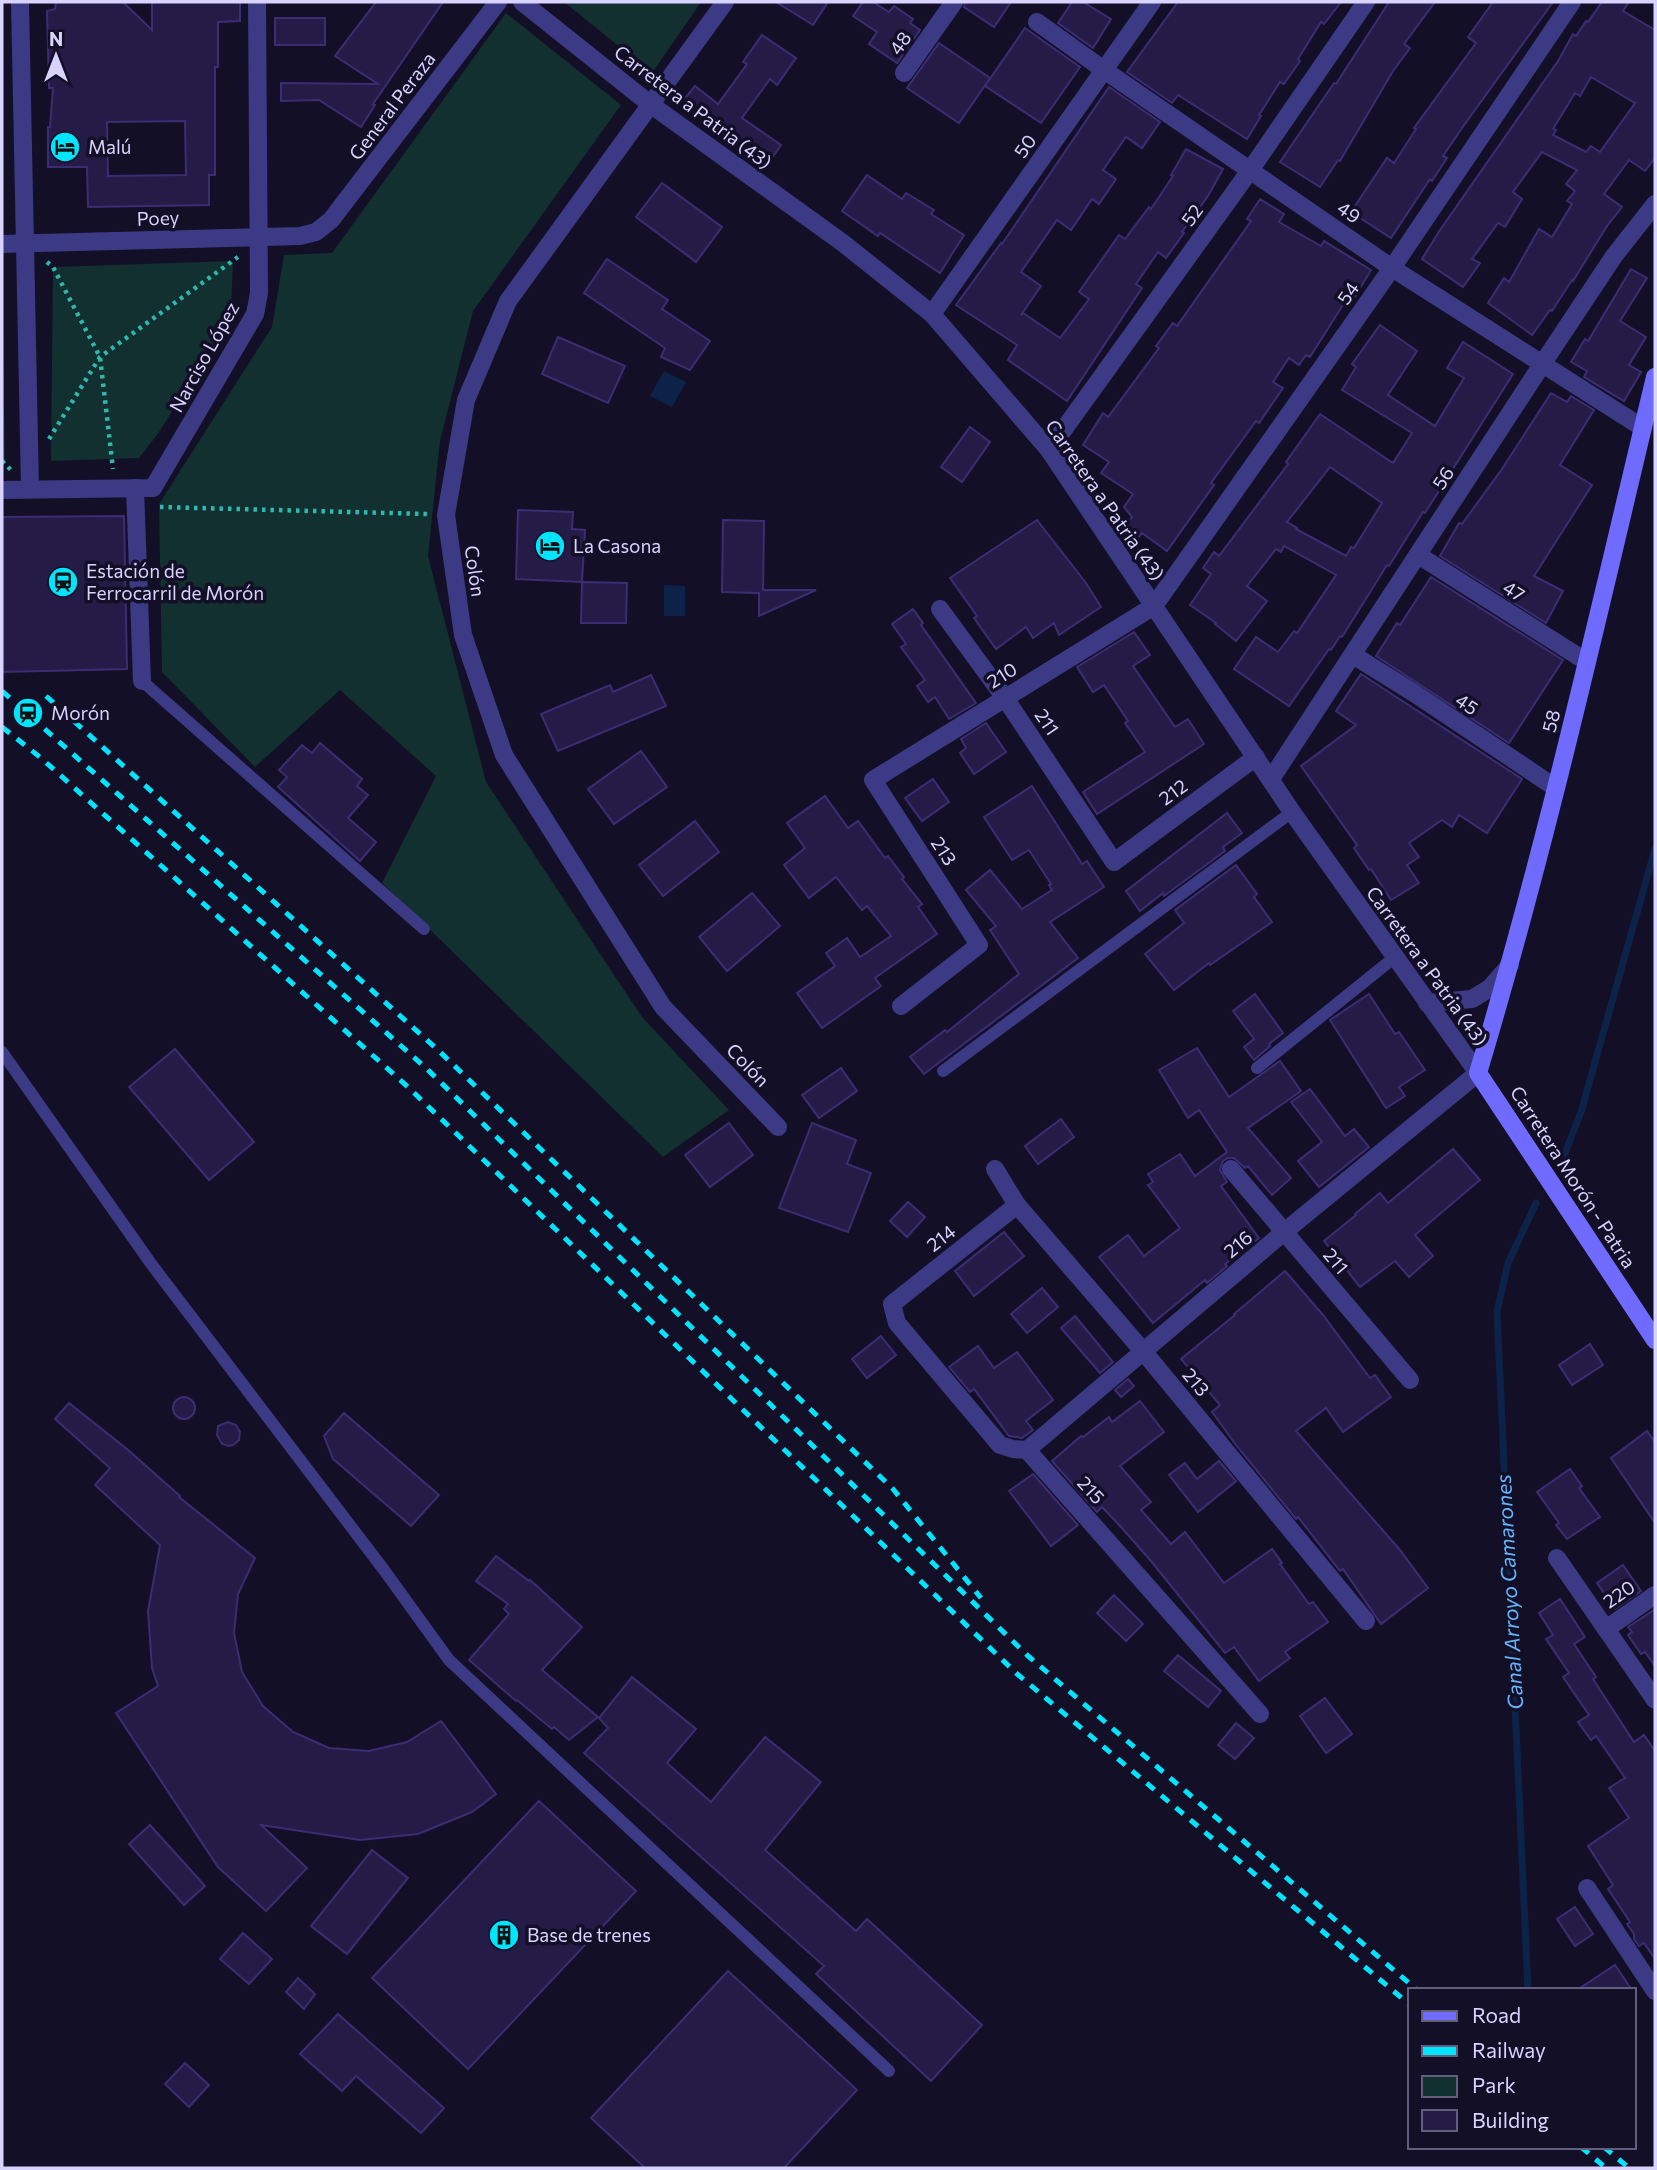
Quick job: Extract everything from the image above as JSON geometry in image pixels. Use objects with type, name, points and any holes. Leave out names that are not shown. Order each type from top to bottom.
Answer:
[{"type":"main road","name":"58","points":[[1478,1073],[1510,965],[1556,788],[1655,377]]},
{"type":"main road","name":"Carretera Morón - Patria","points":[[1478,1073],[1655,1340]]},
{"type":"street","points":[[20,2],[30,489]]},
{"type":"street","name":"Narciso López","points":[[2,490],[113,489],[135,497],[153,488],[255,314],[259,293],[257,2]]},
{"type":"street","name":"General Peraza","points":[[316,232],[331,220],[498,2]]},
{"type":"street","name":"Carretera a Patria (43)","points":[[522,2],[650,104],[843,243],[932,314],[1049,450],[1292,812],[1478,1073]]},
{"type":"street","name":"Colón","points":[[725,2],[508,302],[466,400],[446,515],[463,635],[504,755],[663,1007],[778,1127]]},
{"type":"street","name":"48","points":[[904,73],[954,2]]},
{"type":"street","name":"50","points":[[932,314],[1152,2]]},
{"type":"street","name":"52","points":[[1049,450],[1251,169],[1366,2]]},
{"type":"street","name":"54","points":[[1154,606],[1392,268],[1572,2]]},
{"type":"street","name":"49","points":[[1037,22],[1392,268],[1643,428]]},
{"type":"street","name":"56","points":[[1271,779],[1542,363],[1615,256],[1655,204]]},
{"type":"street","name":"Poey","points":[[2,244],[300,236],[316,232]]},
{"type":"street","points":[[135,497],[142,681]]},
{"type":"street","name":"47","points":[[1418,555],[1587,662]]},
{"type":"street","name":"210","points":[[873,780],[1154,606]]},
{"type":"street","name":"211","points":[[940,609],[1005,698],[1114,862]]},
{"type":"street","name":"45","points":[[1353,655],[1556,788]]},
{"type":"street","name":"212","points":[[1114,862],[1256,757]]},
{"type":"street","name":"213","points":[[873,780],[979,945],[901,1006]]},
{"type":"street","points":[[1427,1003],[1472,999],[1490,988],[1510,965]]},
{"type":"street","name":"216","points":[[1027,1450],[1478,1073]]},
{"type":"street","name":"213","points":[[995,1169],[1017,1205],[1143,1351],[1367,1621]]},
{"type":"street","name":"211","points":[[1231,1169],[1410,1380]]},
{"type":"street","name":"214","points":[[1017,1205],[892,1304],[897,1323],[1000,1445],[1027,1450]]},
{"type":"street","name":"215","points":[[1027,1450],[1260,1714]]},
{"type":"street","points":[[1558,1558],[1655,1700]]},
{"type":"street","name":"220","points":[[1606,1629],[1655,1595]]},
{"type":"street","points":[[1587,1888],[1655,1991]]},
{"type":"lane","points":[[142,681],[424,929]]},
{"type":"lane","points":[[943,1071],[1292,812]]},
{"type":"lane","points":[[1258,1068],[1395,957]]},
{"type":"lane","points":[[2,1052],[152,1265],[384,1570],[449,1660],[889,2071]]},
{"type":"path","points":[[31,441],[51,439],[100,356],[233,261],[257,237]]},
{"type":"path","points":[[27,243],[53,267],[100,356],[111,436],[113,489]]},
{"type":"path","points":[[135,497],[446,515]]},
{"type":"green space","points":[[564,2],[701,2],[652,73]]},
{"type":"green space","points":[[506,13],[621,105],[473,311],[440,441],[428,556],[486,782],[642,1017],[729,1110],[663,1157],[382,883],[436,776],[340,690],[255,767],[162,672],[159,504],[272,327],[284,255],[332,253]]},
{"type":"green space","points":[[233,261],[231,312],[225,329],[157,435],[139,458],[51,461],[53,267]]},
{"type":"green space","points":[[2,273],[5,464],[2,464]]},
{"type":"water","points":[[664,371],[686,382],[672,407],[650,396]]},
{"type":"water","points":[[664,585],[685,586],[685,616],[664,616]]},
{"type":"building","points":[[56,2],[123,2],[152,30],[152,2],[240,2],[240,21],[218,22],[218,67],[215,67],[215,175],[209,175],[209,205],[88,207],[87,167],[48,167],[48,127],[53,88],[49,88],[47,11],[55,9]],"holes":[[[185,121],[186,175],[108,176],[107,122]]]},
{"type":"building","points":[[376,2],[443,2],[373,104],[375,105],[361,127],[319,100],[281,101],[281,83],[378,84],[335,56]]},
{"type":"building","points":[[776,2],[828,2],[813,25]]},
{"type":"building","points":[[863,2],[873,2],[889,12],[894,6],[913,19],[910,23],[920,30],[897,63],[869,44],[877,32],[853,16]]},
{"type":"building","points":[[965,2],[1011,2],[994,27],[964,7]]},
{"type":"building","points":[[1072,2],[1083,2],[1111,19],[1093,48],[1058,23]]},
{"type":"building","points":[[1178,2],[1341,2],[1324,24],[1321,22],[1298,59],[1300,61],[1284,84],[1280,82],[1247,139],[1178,95],[1172,103],[1127,72]]},
{"type":"building","points":[[1389,2],[1435,2],[1404,44],[1410,48],[1393,71],[1340,161],[1338,160],[1320,187],[1280,162],[1334,83],[1336,84]]},
{"type":"building","points":[[1493,2],[1553,2],[1462,128],[1443,156],[1447,158],[1391,238],[1351,212],[1387,158],[1394,163],[1416,129],[1414,128],[1476,43],[1468,37]]},
{"type":"building","points":[[1602,2],[1629,2],[1623,11],[1655,30],[1655,158],[1645,171],[1629,160],[1604,194],[1622,207],[1552,311],[1550,310],[1532,335],[1488,303],[1504,278],[1509,282],[1539,229],[1552,237],[1572,204],[1567,201],[1575,191],[1566,184],[1577,170],[1542,152],[1513,192],[1522,199],[1505,227],[1498,223],[1472,259],[1480,263],[1463,287],[1422,259],[1558,61],[1573,34],[1576,36],[1586,21],[1588,22]],"holes":[[[1591,77],[1635,103],[1600,152],[1591,146],[1586,152],[1553,135],[1556,130],[1553,129],[1575,93],[1580,96]]]},
{"type":"building","points":[[275,18],[325,18],[325,45],[275,45]]},
{"type":"building","points":[[1025,28],[1080,67],[1041,123],[985,86]]},
{"type":"building","points":[[762,35],[796,58],[777,85],[770,79],[742,118],[781,145],[769,162],[719,127],[717,130],[681,103],[695,86],[718,104],[747,64],[743,62]]},
{"type":"building","points":[[939,43],[990,78],[959,123],[907,88]]},
{"type":"building","points":[[1109,87],[1160,122],[1142,148],[1126,137],[1103,170],[1116,179],[1099,204],[1092,199],[1071,230],[1057,220],[1021,272],[1041,286],[1021,315],[1023,313],[1060,338],[1089,299],[1079,292],[1119,235],[1125,239],[1149,207],[1151,209],[1173,176],[1171,175],[1186,149],[1223,169],[1166,258],[1158,252],[1136,284],[1142,288],[1067,401],[1008,360],[1017,345],[956,305],[1002,244]]},
{"type":"building","points":[[867,175],[902,199],[906,193],[934,210],[931,214],[964,235],[940,273],[842,211]]},
{"type":"building","points":[[662,183],[722,227],[696,262],[636,217]]},
{"type":"building","points":[[1260,199],[1284,214],[1279,222],[1321,246],[1324,241],[1371,270],[1353,300],[1348,297],[1310,357],[1306,355],[1299,365],[1289,358],[1273,382],[1283,388],[1211,483],[1214,485],[1167,551],[1142,533],[1137,539],[1123,529],[1132,517],[1124,507],[1133,494],[1101,473],[1109,462],[1083,445],[1103,413],[1108,417],[1159,348],[1156,346],[1173,323],[1177,326],[1251,221],[1247,219]]},
{"type":"building","points":[[607,259],[668,300],[662,309],[710,341],[690,370],[661,357],[665,348],[584,293]]},
{"type":"building","points":[[1631,269],[1647,278],[1620,321],[1646,337],[1629,365],[1641,372],[1624,401],[1584,377],[1587,371],[1571,362],[1585,339],[1588,341]]},
{"type":"building","points":[[1380,325],[1417,351],[1388,395],[1435,426],[1464,378],[1447,368],[1463,342],[1513,374],[1342,637],[1329,649],[1289,706],[1234,669],[1256,637],[1278,652],[1294,631],[1297,633],[1336,575],[1284,546],[1281,552],[1276,549],[1247,586],[1267,601],[1236,641],[1190,605],[1211,574],[1203,568],[1214,552],[1219,556],[1288,464],[1286,462],[1320,414],[1393,463],[1412,433],[1342,390],[1356,367],[1352,364]],"holes":[[[1330,467],[1382,503],[1354,548],[1351,547],[1346,556],[1287,522]]]},
{"type":"building","points":[[558,337],[625,366],[608,403],[542,374]]},
{"type":"building","points":[[1551,393],[1567,402],[1571,396],[1594,410],[1560,465],[1592,485],[1534,576],[1563,591],[1546,623],[1440,556],[1459,523],[1462,524],[1502,469]]},
{"type":"building","points":[[970,427],[990,442],[962,482],[941,467]]},
{"type":"building","name":"La Casona","points":[[518,510],[573,512],[572,529],[585,530],[582,582],[516,579]]},
{"type":"building","name":"Estación de Ferrocarril de Morón","points":[[124,516],[127,669],[2,672],[2,517]]},
{"type":"building","points":[[723,520],[764,521],[763,590],[816,590],[759,616],[759,593],[722,592]]},
{"type":"building","points":[[1037,520],[1086,583],[1101,607],[1059,635],[1054,623],[1033,638],[1026,627],[996,649],[950,578]]},
{"type":"building","points":[[1431,577],[1563,660],[1509,743],[1376,656]]},
{"type":"building","points":[[582,582],[627,583],[626,623],[581,623]]},
{"type":"building","points":[[913,609],[923,623],[921,625],[976,703],[949,719],[935,697],[928,702],[917,686],[925,680],[901,647],[906,644],[892,624]]},
{"type":"building","points":[[1134,632],[1150,655],[1133,666],[1175,727],[1188,719],[1204,744],[1097,814],[1083,792],[1145,752],[1104,685],[1093,692],[1077,667]]},
{"type":"building","points":[[1361,674],[1522,779],[1487,833],[1459,815],[1452,827],[1442,820],[1409,843],[1419,857],[1407,865],[1419,883],[1391,900],[1354,848],[1357,845],[1301,766],[1356,725],[1336,711]]},
{"type":"building","points":[[651,675],[666,706],[558,751],[541,714],[610,685],[613,692]]},
{"type":"building","points":[[986,723],[1006,752],[974,774],[960,753],[966,748],[961,739]]},
{"type":"building","points":[[320,743],[362,779],[357,786],[368,795],[348,818],[376,842],[360,861],[278,787],[287,777],[279,770],[302,745],[312,753]]},
{"type":"building","points":[[641,751],[667,787],[614,824],[588,789]]},
{"type":"building","points":[[933,779],[949,802],[922,821],[905,798]]},
{"type":"building","points":[[1032,786],[1082,864],[1087,861],[1104,887],[1050,922],[1078,958],[924,1074],[910,1057],[945,1030],[947,1032],[1019,974],[990,930],[996,926],[966,890],[990,870],[1022,909],[1052,890],[1049,885],[1051,884],[1029,850],[1012,860],[984,817]]},
{"type":"building","points":[[825,796],[848,828],[858,821],[885,858],[888,856],[922,904],[918,907],[937,934],[875,978],[881,986],[822,1028],[797,993],[835,966],[826,953],[847,938],[860,957],[891,936],[867,906],[862,910],[836,877],[809,898],[784,865],[805,848],[787,823]]},
{"type":"building","points":[[1227,813],[1242,833],[1223,847],[1225,851],[1140,911],[1126,891]]},
{"type":"building","points":[[695,821],[719,852],[663,896],[639,865]]},
{"type":"building","points":[[1236,865],[1257,894],[1254,897],[1272,922],[1210,965],[1209,963],[1174,990],[1145,954],[1184,923],[1175,910]]},
{"type":"building","points":[[752,893],[780,926],[727,971],[699,937]]},
{"type":"building","points":[[1255,994],[1283,1033],[1254,1060],[1244,1047],[1254,1039],[1233,1011]]},
{"type":"building","points":[[1369,994],[1395,1034],[1399,1032],[1425,1070],[1399,1087],[1405,1096],[1386,1108],[1330,1020]]},
{"type":"building","points":[[1197,1048],[1229,1097],[1280,1061],[1301,1091],[1248,1128],[1291,1178],[1272,1195],[1248,1166],[1245,1168],[1234,1158],[1223,1161],[1220,1170],[1227,1182],[1221,1186],[1259,1238],[1225,1264],[1227,1266],[1207,1283],[1205,1280],[1153,1323],[1099,1257],[1128,1235],[1144,1256],[1180,1228],[1148,1185],[1153,1182],[1148,1174],[1180,1154],[1195,1176],[1227,1152],[1199,1110],[1188,1118],[1159,1070]]},
{"type":"building","points":[[175,1049],[254,1142],[209,1180],[129,1087]]},
{"type":"building","points":[[841,1068],[857,1091],[819,1118],[802,1095]]},
{"type":"building","points":[[1310,1089],[1345,1136],[1354,1129],[1369,1147],[1319,1187],[1298,1161],[1322,1142],[1291,1102]]},
{"type":"building","points":[[1061,1119],[1074,1137],[1038,1164],[1025,1146]]},
{"type":"building","points":[[729,1123],[753,1155],[710,1187],[685,1155]]},
{"type":"building","points":[[812,1123],[856,1140],[847,1164],[871,1173],[848,1232],[779,1208]]},
{"type":"building","points":[[1453,1149],[1480,1180],[1415,1235],[1433,1256],[1409,1277],[1395,1261],[1360,1287],[1324,1241],[1380,1193],[1388,1203]]},
{"type":"building","points":[[908,1202],[925,1217],[907,1237],[890,1221]]},
{"type":"building","points":[[1004,1232],[1024,1256],[974,1296],[955,1271]]},
{"type":"building","points":[[1285,1271],[1323,1315],[1370,1378],[1375,1375],[1391,1397],[1343,1432],[1326,1408],[1296,1431],[1400,1550],[1428,1588],[1381,1624],[1343,1569],[1340,1571],[1236,1445],[1212,1412],[1220,1405],[1181,1359]]},
{"type":"building","points":[[1042,1288],[1058,1307],[1027,1333],[1011,1314]]},
{"type":"building","points":[[1075,1316],[1113,1362],[1100,1373],[1061,1328]]},
{"type":"building","points":[[881,1336],[896,1355],[867,1378],[852,1359]]},
{"type":"building","points":[[1590,1344],[1603,1365],[1572,1385],[1559,1365]]},
{"type":"building","points":[[978,1346],[994,1368],[1017,1352],[1053,1400],[1026,1421],[1033,1430],[1022,1438],[1009,1436],[974,1389],[970,1392],[949,1367]]},
{"type":"building","points":[[1128,1379],[1134,1386],[1121,1397],[1115,1390]]},
{"type":"building","points":[[184,1397],[192,1400],[195,1408],[192,1416],[184,1419],[176,1416],[173,1408],[176,1400]]},
{"type":"building","points":[[1140,1401],[1164,1432],[1120,1466],[1151,1502],[1141,1510],[1171,1544],[1185,1532],[1224,1583],[1272,1549],[1309,1604],[1313,1602],[1328,1622],[1285,1652],[1290,1658],[1259,1681],[1234,1647],[1225,1653],[1121,1527],[1102,1507],[1097,1512],[1052,1461],[1081,1436],[1109,1417],[1112,1422]]},
{"type":"building","points":[[69,1403],[255,1558],[238,1594],[234,1633],[242,1672],[263,1706],[293,1732],[329,1748],[369,1751],[407,1742],[441,1721],[496,1794],[472,1812],[418,1834],[360,1840],[261,1825],[307,1868],[266,1911],[218,1867],[116,1713],[158,1686],[152,1668],[148,1611],[160,1545],[95,1485],[110,1468],[55,1419]]},
{"type":"building","points":[[344,1413],[439,1495],[411,1526],[333,1459],[324,1436]]},
{"type":"building","points":[[228,1422],[236,1425],[240,1432],[239,1440],[229,1446],[222,1444],[217,1435],[218,1426]]},
{"type":"building","points":[[1647,1431],[1655,1442],[1655,1523],[1611,1458]]},
{"type":"building","points":[[1219,1461],[1236,1481],[1198,1512],[1169,1475],[1185,1463],[1197,1479]]},
{"type":"building","points":[[1570,1469],[1582,1486],[1579,1488],[1600,1517],[1567,1539],[1537,1492]]},
{"type":"building","points":[[1033,1474],[1078,1525],[1051,1546],[1009,1491]]},
{"type":"building","points":[[496,1556],[530,1580],[582,1627],[542,1670],[598,1717],[569,1740],[516,1701],[469,1660],[509,1614],[504,1609],[508,1604],[476,1581]]},
{"type":"building","points":[[1623,1565],[1641,1591],[1615,1609],[1597,1583]]},
{"type":"building","points":[[1114,1595],[1143,1624],[1126,1641],[1097,1613]]},
{"type":"building","points":[[1560,1599],[1585,1637],[1574,1644],[1596,1677],[1593,1679],[1634,1742],[1644,1735],[1655,1751],[1655,1959],[1644,1943],[1639,1946],[1634,1939],[1634,1934],[1627,1924],[1630,1922],[1608,1889],[1613,1885],[1588,1846],[1629,1818],[1609,1788],[1625,1778],[1596,1736],[1591,1740],[1578,1722],[1589,1715],[1563,1677],[1569,1673],[1546,1639],[1553,1635],[1539,1613]]},
{"type":"building","points":[[1654,1610],[1655,1666],[1645,1652],[1641,1654],[1628,1635],[1632,1632],[1628,1627]]},
{"type":"building","points":[[1178,1655],[1221,1691],[1208,1707],[1164,1671]]},
{"type":"building","points":[[632,1677],[696,1729],[667,1763],[711,1802],[765,1737],[821,1782],[765,1850],[856,1931],[867,1919],[982,2025],[931,2081],[816,1974],[824,1966],[584,1753],[608,1728],[599,1718]]},
{"type":"building","points":[[1325,1698],[1352,1734],[1326,1753],[1300,1716]]},
{"type":"building","points":[[1236,1723],[1254,1738],[1235,1759],[1218,1745]]},
{"type":"building","name":"Base de trenes","points":[[539,1801],[636,1891],[468,2069],[372,1978]]},
{"type":"building","points":[[150,1825],[205,1886],[184,1905],[129,1844]]},
{"type":"building","points":[[372,1850],[408,1878],[347,1954],[311,1926]]},
{"type":"building","points":[[1575,1907],[1593,1934],[1575,1946],[1557,1919]]},
{"type":"building","points":[[243,1933],[272,1959],[249,1984],[220,1959]]},
{"type":"building","points":[[1615,1965],[1631,1988],[1580,1988]]},
{"type":"building","points":[[728,1971],[857,2090],[784,2168],[645,2168],[591,2118]]},
{"type":"building","points":[[298,1978],[315,1994],[304,2009],[286,1992]]},
{"type":"building","points":[[338,2014],[444,2108],[421,2133],[356,2076],[342,2091],[300,2054]]},
{"type":"building","points":[[185,2063],[209,2085],[189,2107],[165,2084]]},
{"type":"waterway","points":[[1560,1166],[1581,1112],[1655,849]]},
{"type":"waterway","name":"Canal Arroyo Camarones","points":[[1528,1988],[1497,1312],[1508,1263],[1536,1203]]},
{"type":"railway","points":[[2,691],[427,1069],[1027,1655],[1415,1988]]},
{"type":"railway","points":[[46,696],[438,1050],[893,1489],[981,1598]]},
{"type":"railway","points":[[2,727],[41,758],[408,1087],[1016,1673],[1408,2003]]},
{"type":"railway","points":[[1583,2149],[1606,2168]]},
{"type":"railway","points":[[1606,2149],[1629,2168]]},
{"type":"place","name":"Malú","points":[[65,147]]},
{"type":"place","name":"La Casona","points":[[550,546]]},
{"type":"place","name":"Estación de Ferrocarril de Morón","points":[[63,582]]},
{"type":"place","name":"Morón","points":[[28,713]]},
{"type":"place","name":"Base de trenes","points":[[504,1935]]}]
